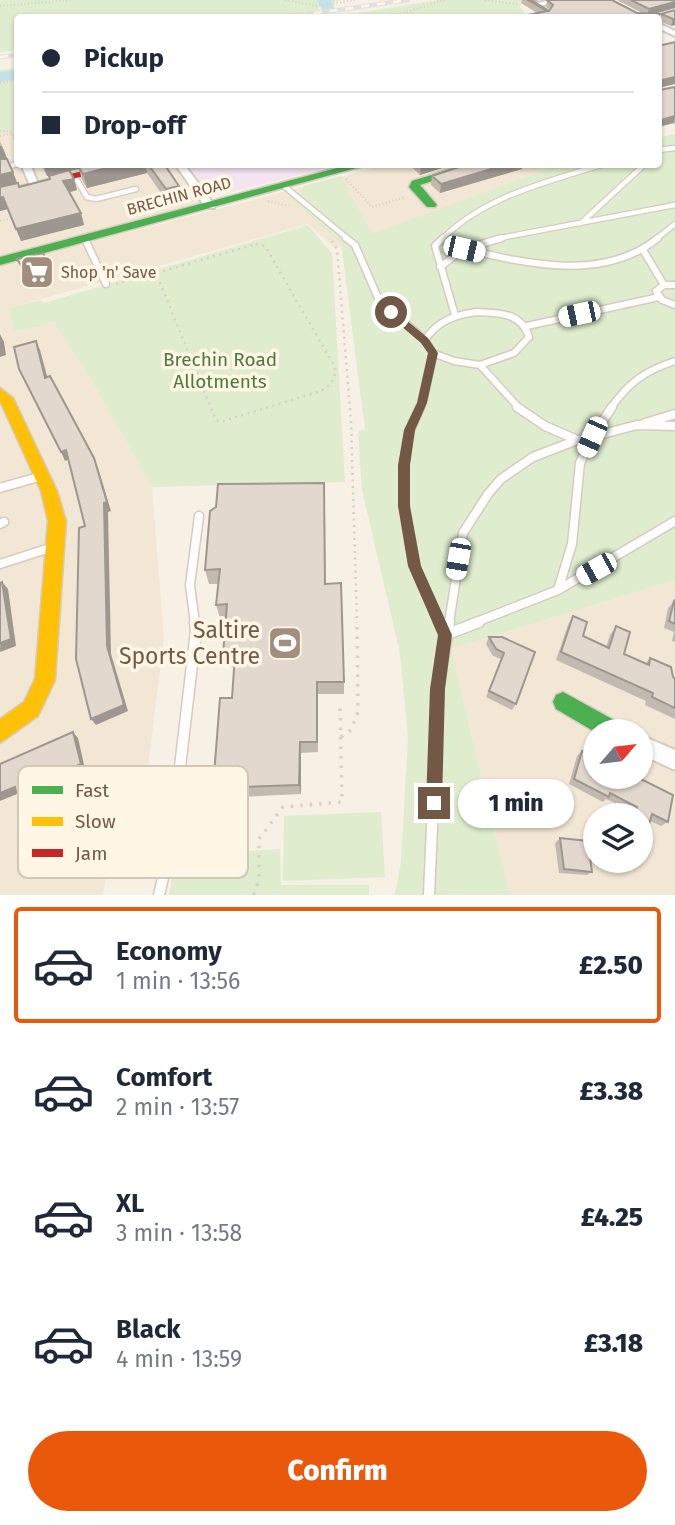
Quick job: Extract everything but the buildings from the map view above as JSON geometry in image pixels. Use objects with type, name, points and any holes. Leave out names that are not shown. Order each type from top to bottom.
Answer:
[{"type":"street","points":[[533,5],[561,0]]},
{"type":"street","points":[[533,5],[547,13]]},
{"type":"street","points":[[27,168],[34,186]]},
{"type":"street","points":[[0,194],[111,168]]},
{"type":"street","points":[[182,168],[210,206]]},
{"type":"street","name":"BRECHIN ROAD","points":[[0,261],[351,168]]},
{"type":"street","points":[[431,205],[418,193],[414,187],[416,183],[467,168]]},
{"type":"street","points":[[0,393],[6,398],[43,476],[57,521],[45,680],[31,709],[0,732]]},
{"type":"street","points":[[563,702],[594,719]]},
{"type":"street","points":[[653,750],[675,760]]},
{"type":"lane","points":[[455,315],[435,246],[444,236],[480,207],[592,168]]},
{"type":"lane","points":[[581,223],[641,168]]},
{"type":"lane","points":[[75,177],[87,197],[96,198],[136,188]]},
{"type":"lane","points":[[284,186],[355,245],[379,300],[425,340],[433,353],[454,361],[481,365],[514,353],[529,337],[527,326],[519,319],[504,314],[476,312],[455,315],[429,332],[425,340]]},
{"type":"lane","points":[[440,267],[464,249],[499,238],[675,205]]},
{"type":"lane","points":[[464,249],[522,263],[564,267],[603,261],[643,250],[675,224]]},
{"type":"lane","points":[[85,239],[106,284]]},
{"type":"lane","points":[[643,250],[664,285]]},
{"type":"lane","points":[[675,285],[664,285],[656,291],[659,297],[675,305]]},
{"type":"lane","points":[[527,326],[659,297]]},
{"type":"lane","points":[[433,353],[422,403],[410,430],[404,465],[404,506],[414,566],[445,635]]},
{"type":"lane","points":[[558,590],[572,544],[580,463],[592,437],[620,395],[649,369],[675,361]]},
{"type":"lane","points":[[481,365],[520,412],[541,426],[576,439]]},
{"type":"lane","points":[[429,895],[438,689],[463,533],[485,495],[520,464],[554,446],[675,414]]},
{"type":"lane","points":[[643,424],[675,426]]},
{"type":"lane","points":[[0,488],[43,476]]},
{"type":"lane","points":[[180,766],[196,631],[190,586],[199,516]]},
{"type":"lane","points":[[445,635],[558,590],[675,522]]},
{"type":"lane","points":[[0,564],[56,546]]},
{"type":"path","points":[[0,6],[71,0]]},
{"type":"path","points":[[285,0],[318,6],[355,0]]},
{"type":"path","points":[[405,14],[445,0]]},
{"type":"path","points":[[485,0],[533,5]]},
{"type":"path","points":[[0,131],[10,131],[14,138]]},
{"type":"path","points":[[0,136],[12,134]]},
{"type":"path","points":[[339,171],[372,207],[418,193]]},
{"type":"path","points":[[258,193],[268,201],[296,208]]},
{"type":"path","points":[[0,221],[13,218]]},
{"type":"path","points":[[324,234],[337,248],[354,456],[358,712],[355,727],[349,734],[341,737]]},
{"type":"path","points":[[106,284],[110,286],[256,244],[265,246],[335,367],[337,376],[333,383],[321,391],[227,422],[216,420],[156,273]]},
{"type":"path","points":[[254,895],[259,879],[259,839],[284,807],[342,802],[340,708]]},
{"type":"shaded area","points":[[14,131],[14,168],[182,168],[205,201],[0,257],[0,134]]},
{"type":"shaded area","points":[[189,168],[327,168],[218,195],[208,192]]},
{"type":"shaded area","points":[[376,168],[550,168],[336,249],[308,224],[9,308],[54,321],[152,487],[164,639],[148,766],[18,766],[18,878],[106,878],[103,895],[0,895],[0,266]]},
{"type":"shaded area","points":[[675,580],[675,895],[510,895],[451,649]]},
{"type":"green space","points":[[0,0],[340,0],[319,7],[319,11],[297,14],[14,14],[14,50],[0,52]]},
{"type":"green space","points":[[438,0],[534,0],[518,3],[524,14],[352,14]]},
{"type":"green space","points":[[14,68],[14,131],[0,134],[0,70]]},
{"type":"green space","points":[[675,134],[675,580],[451,649],[510,895],[395,895],[401,862],[408,738],[400,653],[362,490],[358,432],[365,429],[341,243],[289,197],[302,193],[303,186],[341,176],[372,234],[550,168],[662,168],[662,137]]},
{"type":"green space","name":"Brechin Road Allotments","points":[[308,225],[332,254],[345,482],[152,487],[93,383],[54,322],[15,332],[9,308],[41,300],[44,303]]},
{"type":"green space","points":[[381,812],[385,877],[283,881],[284,816]]},
{"type":"green space","points":[[280,849],[281,885],[369,885],[369,895],[169,895],[172,878],[248,878],[248,851]]},
{"type":"waterway","points":[[324,0],[328,9]]},
{"type":"waterway","points":[[0,77],[14,75]]},
{"type":"railway","points":[[310,14],[408,0]]},
{"type":"railway","points":[[0,57],[14,55]]},
{"type":"traffic: fast","points":[[0,261],[351,168]]},
{"type":"traffic: fast","points":[[431,205],[414,187],[416,183],[467,168]]},
{"type":"traffic: fast","points":[[563,702],[593,719]]},
{"type":"traffic: slow","points":[[0,393],[6,398],[49,491],[57,521],[45,680],[31,709],[0,732]]},
{"type":"traffic: jam","points":[[0,194],[110,168]]},
{"type":"place","name":"Shop 'n' Save","points":[[37,272]]},
{"type":"place","name":"Saltire Sports Centre","points":[[285,643]]},
{"type":"route","points":[[391,312],[425,340],[433,353],[422,403],[410,430],[404,465],[404,506],[414,566],[445,635],[438,689],[434,803]]}]
